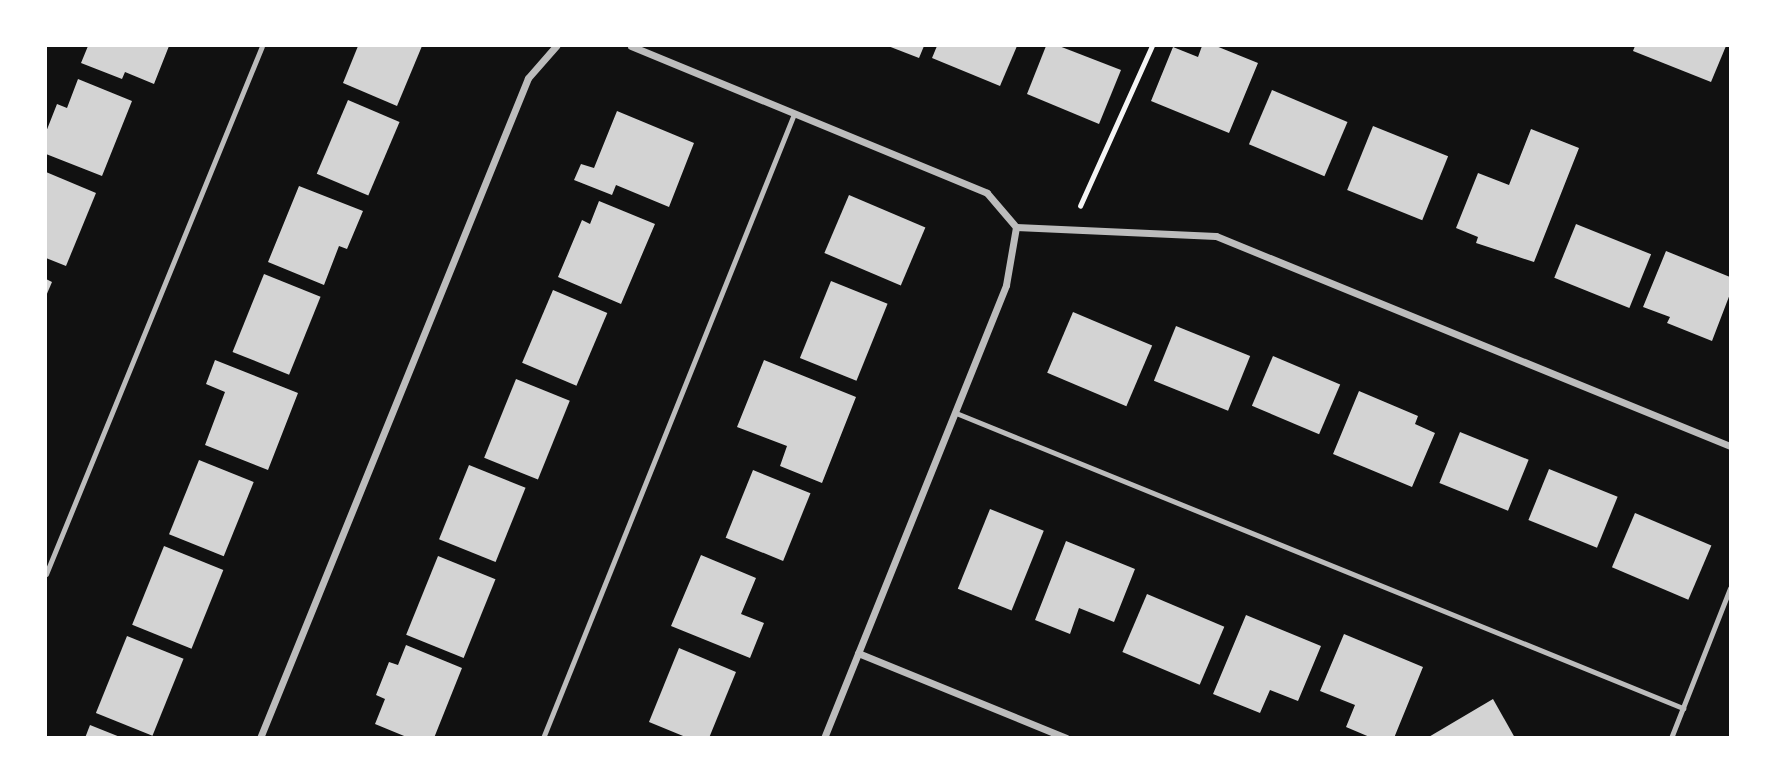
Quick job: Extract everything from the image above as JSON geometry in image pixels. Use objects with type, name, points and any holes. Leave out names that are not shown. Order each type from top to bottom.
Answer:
[{"type":"street","points":[[260,737],[528,78],[556,46]]},
{"type":"street","points":[[631,46],[987,193],[1016,227],[1216,236],[1731,446]]},
{"type":"street","points":[[824,737],[1006,285],[1016,227]]},
{"type":"street","points":[[858,653],[1066,737]]},
{"type":"lane","points":[[46,574],[262,46]]},
{"type":"lane","points":[[543,737],[793,114]]},
{"type":"lane","points":[[956,413],[1683,708]]},
{"type":"lane","points":[[1671,737],[1731,589]]},
{"type":"path","points":[[1070,229],[1152,46]]},
{"type":"building","points":[[88,46],[169,46],[154,84],[125,72],[122,79],[81,63]]},
{"type":"building","points":[[358,46],[422,46],[397,106],[343,83]]},
{"type":"building","points":[[888,46],[924,46],[919,58]]},
{"type":"building","points":[[937,46],[1017,46],[1000,86],[932,58]]},
{"type":"building","points":[[1046,46],[1059,46],[1121,70],[1099,124],[1027,94]]},
{"type":"building","points":[[1202,46],[1216,46],[1258,63],[1229,133],[1151,101],[1173,47],[1198,57]]},
{"type":"building","points":[[1635,46],[1726,46],[1711,82],[1633,51]]},
{"type":"building","points":[[78,79],[132,101],[102,176],[46,154],[46,132],[57,104],[67,108]]},
{"type":"building","points":[[1272,90],[1347,122],[1324,176],[1249,144]]},
{"type":"building","points":[[348,100],[400,122],[368,196],[317,174]]},
{"type":"building","points":[[617,111],[694,143],[669,207],[616,185],[612,195],[574,180],[581,164],[594,168]]},
{"type":"building","points":[[1373,126],[1448,156],[1422,220],[1347,190]]},
{"type":"building","points":[[1531,129],[1579,148],[1534,262],[1476,243],[1478,237],[1456,228],[1478,173],[1509,185]]},
{"type":"building","points":[[46,172],[96,193],[66,266],[46,258]]},
{"type":"building","points":[[299,186],[363,211],[347,249],[339,246],[324,285],[268,262]]},
{"type":"building","points":[[849,195],[925,227],[901,285],[824,253]]},
{"type":"building","points":[[599,201],[655,224],[621,304],[558,277],[582,220],[590,224]]},
{"type":"building","points":[[1576,224],[1651,254],[1629,308],[1554,278]]},
{"type":"building","points":[[1666,251],[1730,277],[1730,294],[1712,341],[1667,323],[1670,317],[1643,307]]},
{"type":"building","points":[[264,274],[321,297],[289,375],[233,352]]},
{"type":"building","points":[[46,279],[52,282],[46,296]]},
{"type":"building","points":[[831,281],[888,304],[856,381],[800,358]]},
{"type":"building","points":[[553,290],[607,313],[576,386],[522,363]]},
{"type":"building","points":[[1073,312],[1152,346],[1126,406],[1047,373]]},
{"type":"building","points":[[1176,326],[1250,356],[1228,411],[1154,381]]},
{"type":"building","points":[[1273,356],[1340,385],[1319,434],[1252,406]]},
{"type":"building","points":[[215,360],[298,393],[268,470],[205,445],[225,392],[206,384]]},
{"type":"building","points":[[764,360],[856,397],[822,483],[780,466],[787,446],[737,427]]},
{"type":"building","points":[[516,379],[570,401],[538,480],[484,458]]},
{"type":"building","points":[[1359,391],[1418,416],[1415,424],[1435,433],[1412,487],[1333,454]]},
{"type":"building","points":[[1460,432],[1529,460],[1508,511],[1439,483]]},
{"type":"building","points":[[199,460],[254,482],[224,556],[169,534]]},
{"type":"building","points":[[469,465],[526,488],[496,562],[439,539]]},
{"type":"building","points":[[1549,469],[1618,497],[1597,548],[1528,520]]},
{"type":"building","points":[[753,470],[810,493],[783,561],[726,538]]},
{"type":"building","points":[[990,509],[1044,531],[1012,610],[958,589]]},
{"type":"building","points":[[1635,513],[1711,545],[1688,600],[1612,567]]},
{"type":"building","points":[[1066,541],[1135,569],[1114,622],[1079,608],[1070,634],[1035,620]]},
{"type":"building","points":[[164,546],[223,570],[191,649],[132,625]]},
{"type":"building","points":[[701,555],[756,578],[741,614],[764,623],[750,658],[671,626]]},
{"type":"building","points":[[438,556],[495,579],[464,658],[406,635]]},
{"type":"building","points":[[1147,594],[1224,627],[1200,685],[1122,652]]},
{"type":"building","points":[[1246,615],[1321,646],[1298,701],[1270,690],[1260,713],[1213,694]]},
{"type":"building","points":[[1344,634],[1423,667],[1394,738],[1372,738],[1346,727],[1355,705],[1320,691]]},
{"type":"building","points":[[127,636],[184,659],[152,736],[96,713]]},
{"type":"building","points":[[406,645],[462,668],[434,738],[409,738],[375,724],[385,699],[376,695],[389,662],[398,665]]},
{"type":"building","points":[[679,648],[736,672],[709,738],[688,738],[649,722]]},
{"type":"building","points":[[1493,699],[1515,738],[1427,738]]},
{"type":"building","points":[[90,725],[120,737],[120,738],[85,738]]}]
